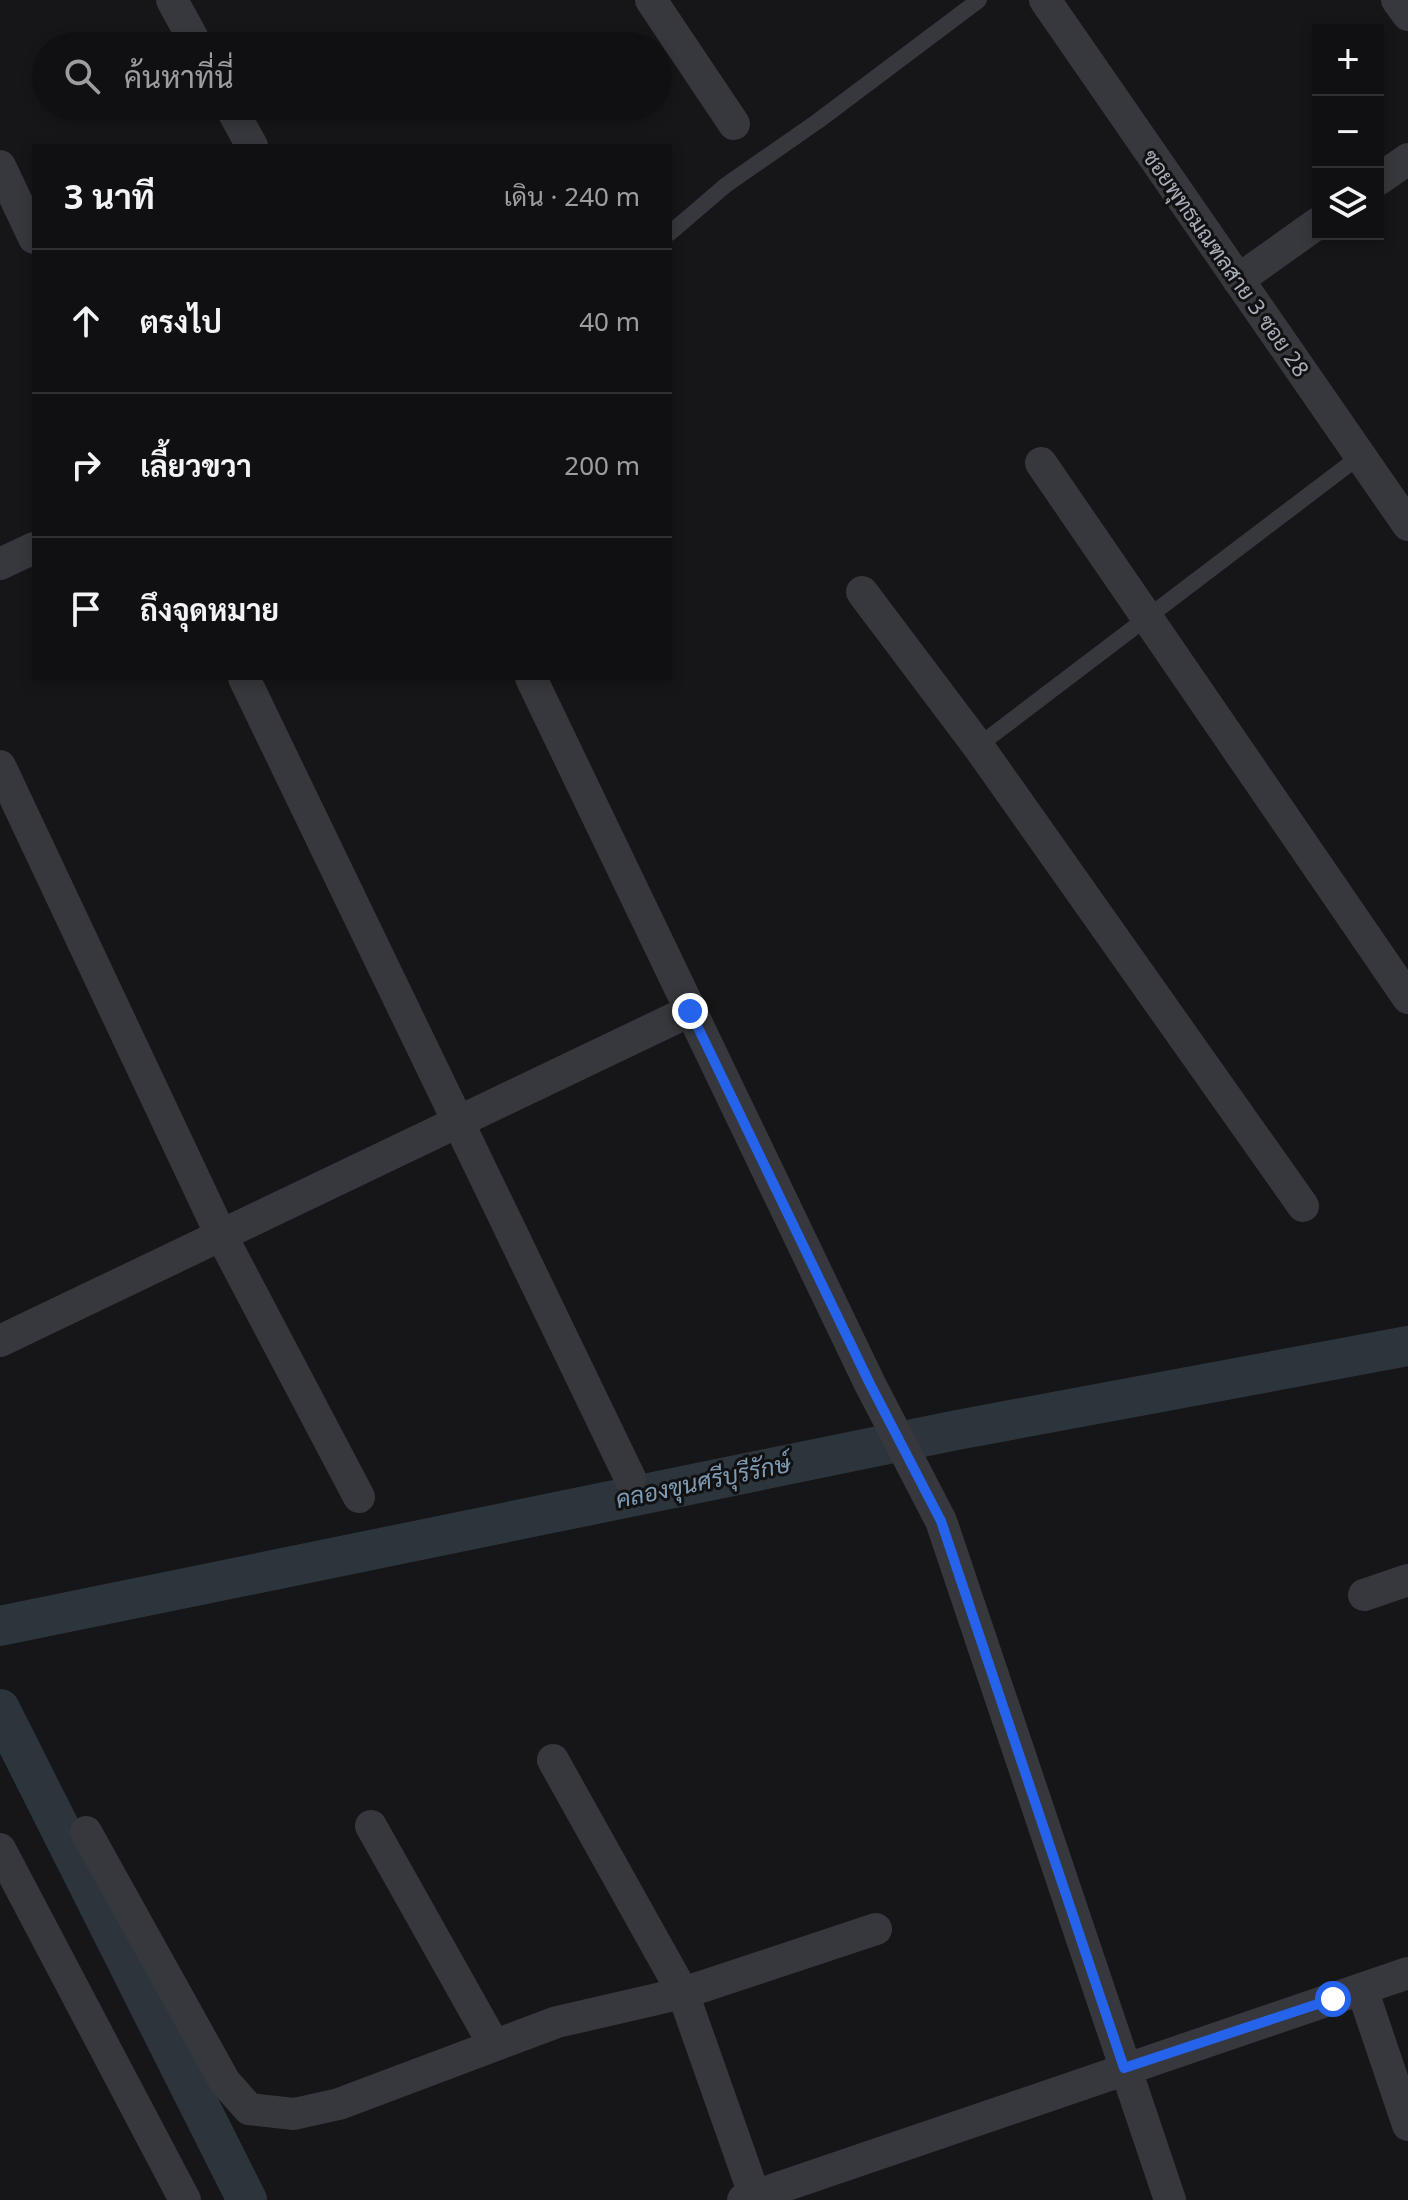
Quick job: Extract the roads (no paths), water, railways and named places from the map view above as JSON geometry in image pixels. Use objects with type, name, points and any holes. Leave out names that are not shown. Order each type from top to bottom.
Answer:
[{"type":"street","points":[[172,0],[189,32]]},
{"type":"street","points":[[651,0],[734,124]]},
{"type":"street","name":"ซอยพุทธมณฑลสาย 3 ซอย 28","points":[[1045,0],[1408,525]]},
{"type":"street","points":[[1397,0],[1408,15]]},
{"type":"street","points":[[238,120],[251,144]]},
{"type":"street","points":[[1384,176],[1408,159]]},
{"type":"street","points":[[0,166],[32,234]]},
{"type":"street","points":[[1238,280],[1312,227]]},
{"type":"street","points":[[1041,463],[1408,998]]},
{"type":"street","points":[[0,564],[32,549]]},
{"type":"street","points":[[862,592],[978,746],[1303,1206]]},
{"type":"street","points":[[245,680],[630,1478]]},
{"type":"street","points":[[532,680],[870,1384],[941,1521],[1170,2200]]},
{"type":"street","points":[[0,766],[220,1233],[359,1497]]},
{"type":"street","points":[[0,1341],[220,1233],[460,1123],[690,1011]]},
{"type":"street","points":[[1364,1595],[1408,1580]]},
{"type":"street","points":[[553,1760],[683,1993],[751,2199],[1124,2068],[1408,1973]]},
{"type":"street","points":[[371,1826],[494,2045]]},
{"type":"street","points":[[86,1832],[225,2082],[249,2109],[294,2114],[339,2104],[494,2045],[596,2011],[683,1993],[876,1929]]},
{"type":"street","points":[[0,1849],[185,2200]]},
{"type":"street","points":[[1362,1989],[1408,2125]]},
{"type":"lane","points":[[672,231],[726,185],[818,121],[979,0]]},
{"type":"lane","points":[[978,746],[1360,456]]},
{"type":"waterway","name":"คลองขุนศรีบุรีรักษ์","points":[[0,1626],[957,1430],[1408,1346]]},
{"type":"waterway","points":[[0,1709],[247,2200]]}]
